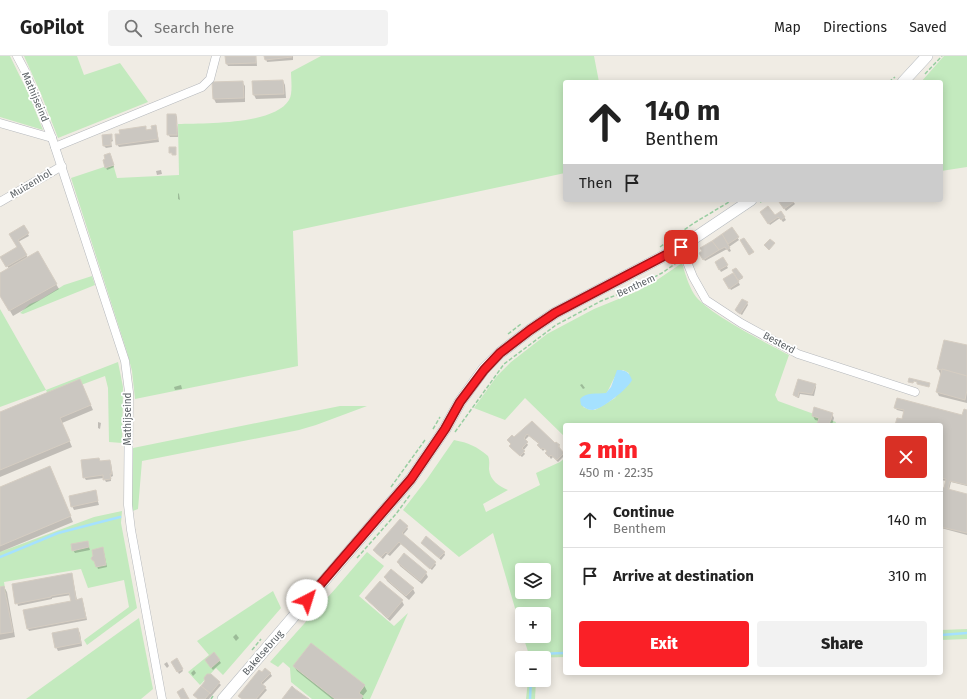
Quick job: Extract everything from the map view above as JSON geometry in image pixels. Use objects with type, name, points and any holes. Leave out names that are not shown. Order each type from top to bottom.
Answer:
[{"type":"main road","points":[[905,80],[927,56]]},
{"type":"main road","name":"Benthem","points":[[411,479],[445,429],[460,402],[484,370],[500,353],[555,313],[683,252],[754,202]]},
{"type":"main road","name":"Bakelsebrug","points":[[223,699],[411,479]]},
{"type":"street","name":"Mathijseind","points":[[16,56],[25,71],[52,138],[125,361],[129,392],[128,505],[131,530],[162,699]]},
{"type":"street","points":[[55,147],[202,87],[210,79],[216,56]]},
{"type":"street","name":"Mathijseind","points":[[0,122],[52,138]]},
{"type":"street","name":"Muizenhol","points":[[0,202],[62,166]]},
{"type":"street","name":"Besterd","points":[[683,252],[693,277],[706,300],[741,323],[798,354],[915,392]]},
{"type":"path","points":[[922,77],[942,56]]},
{"type":"path","name":"Benthem","points":[[451,437],[504,364],[556,325],[602,301],[632,289],[662,273],[683,252]]},
{"type":"green space","points":[[0,56],[10,56],[29,95],[43,130],[0,117]]},
{"type":"green space","points":[[24,56],[77,56],[84,75],[120,63],[148,102],[58,138]]},
{"type":"green space","points":[[321,56],[594,56],[599,80],[563,80],[563,173],[293,231],[298,366],[135,399],[132,371],[127,352],[71,178],[113,164],[117,178],[179,175],[178,124],[221,123],[269,114],[281,108],[289,100],[291,90],[291,72]]},
{"type":"green space","points":[[944,56],[967,56],[967,167],[943,171],[943,80],[923,80]]},
{"type":"green space","points":[[682,263],[690,286],[694,294],[701,302],[738,327],[789,355],[775,395],[778,401],[836,423],[563,423],[563,435],[525,398],[505,420],[474,408],[497,376],[511,362],[547,334],[594,309],[638,291]],"holes":[[[623,370],[629,373],[615,398],[595,410],[590,410],[583,407],[591,394],[606,394],[615,377]]]},
{"type":"green space","points":[[92,276],[95,285],[23,314],[20,313],[30,304],[40,300],[64,285]]},
{"type":"green space","points":[[0,309],[46,390],[0,407]]},
{"type":"green space","points":[[118,362],[123,387],[122,443],[109,442],[108,388],[105,376],[49,397],[46,390]]},
{"type":"green space","points":[[340,406],[367,406],[299,430],[142,461],[138,509],[130,512],[133,448]]},
{"type":"green space","points":[[454,440],[476,447],[488,456],[491,477],[498,485],[508,490],[483,504],[486,512],[540,485],[536,473],[563,460],[563,657],[551,657],[551,651],[528,651],[525,643],[551,643],[551,607],[515,608],[493,533],[459,557],[403,510]]},
{"type":"green space","points":[[122,511],[121,523],[137,608],[87,645],[84,640],[129,607],[124,580],[88,588],[81,569],[4,582],[7,601],[0,602],[0,552],[94,517]]},
{"type":"green space","points":[[367,552],[384,566],[359,596],[394,626],[408,613],[370,699],[312,699],[291,682],[290,668],[283,662],[278,667],[270,662]]},
{"type":"green space","points":[[273,591],[281,608],[223,675],[216,668],[200,685],[188,672],[209,655],[197,641]]},
{"type":"green space","points":[[139,618],[153,689],[141,699],[26,699]]},
{"type":"green space","points":[[967,629],[967,639],[943,640],[943,630]]},
{"type":"green space","points":[[527,687],[536,687],[535,699],[526,699]]},
{"type":"water","points":[[617,370],[623,370],[628,373],[632,380],[630,384],[597,409],[590,410],[581,405],[580,399],[585,395],[606,393],[611,387]]},
{"type":"building","points":[[225,56],[256,56],[256,63],[226,64]]},
{"type":"building","points":[[264,56],[292,56],[292,57],[265,60]]},
{"type":"building","points":[[283,80],[284,94],[253,95],[252,81]]},
{"type":"building","points":[[243,81],[244,98],[213,99],[212,82]]},
{"type":"building","points":[[167,114],[176,114],[177,135],[167,135]]},
{"type":"building","points":[[156,125],[158,139],[116,145],[115,134],[120,134],[119,130],[146,126],[146,130],[152,129],[151,126]]},
{"type":"building","points":[[112,134],[111,145],[103,146],[102,135]]},
{"type":"building","points":[[169,147],[176,147],[176,155],[169,153]]},
{"type":"building","points":[[110,153],[114,165],[105,168],[103,160],[105,159],[104,155]]},
{"type":"building","points":[[779,202],[794,202],[784,209]]},
{"type":"building","points":[[768,206],[775,215],[781,211],[785,217],[781,220],[778,217],[768,224],[760,212]]},
{"type":"building","points":[[24,225],[29,233],[18,240],[27,255],[6,267],[0,257],[17,247],[9,234]]},
{"type":"building","points":[[732,227],[739,237],[728,244],[722,234]]},
{"type":"building","points":[[722,234],[730,248],[727,250],[725,247],[719,250],[712,241]]},
{"type":"building","points":[[744,238],[754,252],[749,255],[740,240]]},
{"type":"building","points":[[770,239],[775,243],[769,250],[764,245]]},
{"type":"building","points":[[712,241],[719,250],[703,260],[699,253],[702,251],[700,248]]},
{"type":"building","points":[[38,251],[57,284],[9,311],[0,296],[0,273]]},
{"type":"building","points":[[723,257],[728,265],[719,270],[715,262]]},
{"type":"building","points":[[736,268],[743,277],[738,280],[732,270]]},
{"type":"building","points":[[733,273],[739,282],[729,289],[723,279]]},
{"type":"building","points":[[742,299],[748,302],[740,314],[735,310]]},
{"type":"building","points":[[944,340],[967,345],[967,376],[937,369]]},
{"type":"building","points":[[942,369],[967,376],[965,400],[936,392]]},
{"type":"building","points":[[909,378],[930,383],[929,387],[917,384],[917,382],[914,381],[913,383],[908,382]]},
{"type":"building","points":[[80,379],[91,405],[60,418],[70,441],[0,470],[0,412]]},
{"type":"building","points":[[798,379],[816,384],[812,394],[799,392],[798,397],[793,395]]},
{"type":"building","points":[[897,398],[962,415],[964,409],[967,410],[967,485],[950,481],[948,489],[967,494],[967,533],[943,527],[943,488],[946,479],[943,478],[943,423],[896,423],[897,418],[902,419],[904,410],[894,408]]},
{"type":"building","points":[[814,407],[833,413],[830,423],[818,423],[819,418],[812,416]]},
{"type":"building","points":[[532,421],[555,443],[556,442],[560,445],[558,446],[563,454],[557,460],[551,455],[549,457],[545,453],[547,451],[543,448],[541,449],[537,445],[539,443],[527,434],[524,438],[528,442],[522,448],[525,451],[520,456],[509,446],[511,444],[507,440],[512,435],[514,437]]},
{"type":"building","points":[[99,458],[100,461],[110,460],[112,474],[110,474],[111,479],[103,480],[103,475],[83,478],[81,460]]},
{"type":"building","points":[[50,466],[71,516],[0,546],[0,487]]},
{"type":"building","points":[[96,490],[98,501],[71,507],[69,496]]},
{"type":"building","points":[[400,519],[408,526],[402,533],[436,562],[430,569],[399,542],[388,554],[386,552],[381,557],[373,550]]},
{"type":"building","points":[[426,536],[445,552],[439,558],[421,543]]},
{"type":"building","points":[[88,541],[89,547],[72,551],[71,544]]},
{"type":"building","points":[[103,547],[106,565],[96,567],[91,558],[93,556],[92,550]]},
{"type":"building","points":[[404,553],[427,572],[420,581],[397,562]]},
{"type":"building","points":[[391,569],[414,588],[406,596],[384,577]]},
{"type":"building","points":[[72,573],[76,600],[82,598],[86,618],[27,629],[23,610],[71,601],[69,593],[15,604],[12,584]]},
{"type":"building","points":[[380,581],[403,600],[388,618],[365,598]]},
{"type":"building","points":[[4,586],[13,632],[0,634],[0,587]]},
{"type":"building","points":[[78,628],[81,643],[55,648],[52,633]]},
{"type":"building","points":[[311,643],[365,685],[359,693],[363,696],[361,699],[335,699],[293,666]]},
{"type":"building","points":[[214,652],[220,660],[211,668],[205,660]]},
{"type":"building","points":[[177,658],[183,669],[177,672],[171,662]]},
{"type":"building","points":[[265,668],[271,673],[261,683],[266,687],[256,699],[242,699],[238,696],[259,670],[262,672]]},
{"type":"building","points":[[207,674],[211,674],[220,682],[210,694],[201,686],[205,681],[204,678]]},
{"type":"building","points":[[201,686],[210,693],[205,699],[198,699],[193,695]]},
{"type":"building","points":[[292,686],[295,689],[309,699],[282,699]]},
{"type":"building","points":[[183,688],[189,699],[181,699],[177,692]]},
{"type":"waterway","points":[[0,557],[58,533],[120,517]]},
{"type":"waterway","points":[[943,635],[967,633]]},
{"type":"waterway","points":[[551,653],[563,653]]},
{"type":"waterway","points":[[530,699],[531,687]]},
{"type":"route","points":[[307,600],[387,509],[411,479],[445,429],[460,402],[484,370],[500,353],[555,313],[681,247]]}]
